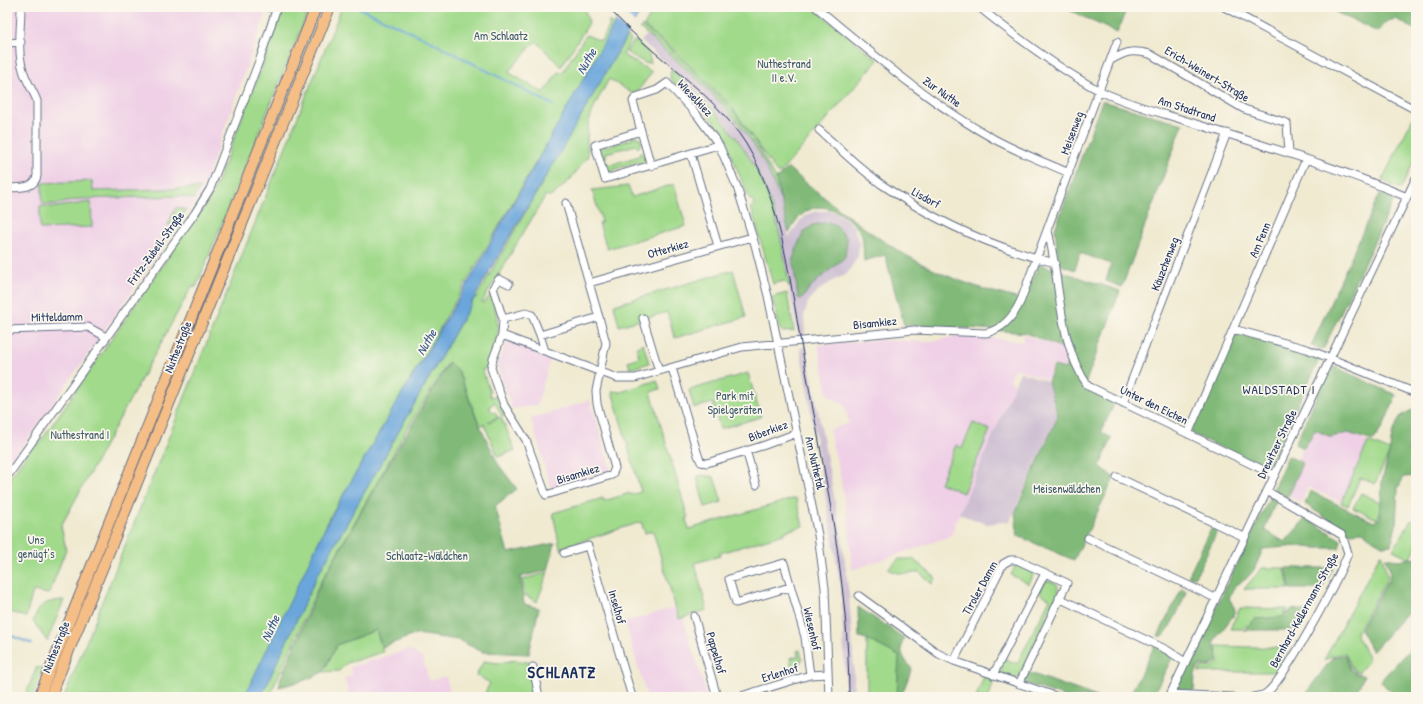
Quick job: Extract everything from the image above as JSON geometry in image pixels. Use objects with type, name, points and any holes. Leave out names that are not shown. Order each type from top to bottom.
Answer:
[{"type":"highway","name":"Nuthestraße","points":[[39,697],[316,7]]},
{"type":"highway","name":"Nuthestraße","points":[[50,697],[330,7]]},
{"type":"street","points":[[7,188],[27,187],[33,185],[37,178],[38,113],[34,93],[23,70],[20,7]]},
{"type":"street","points":[[268,7],[276,8]]},
{"type":"street","name":"Zur Nuthe","points":[[816,7],[904,80],[963,120],[995,139],[1069,173]]},
{"type":"street","name":"Am Stadtrand","points":[[979,7],[1030,46],[1099,90],[1361,178],[1407,197]]},
{"type":"street","points":[[1224,7],[1416,110]]},
{"type":"street","name":"Fritz-Zubeil-Straße","points":[[7,477],[196,213],[210,189],[261,56],[276,8]]},
{"type":"street","points":[[7,42],[21,42]]},
{"type":"street","name":"Meisenweg","points":[[977,333],[993,332],[1005,324],[1015,314],[1048,232],[1117,42]]},
{"type":"street","name":"Erich-Weinert-Straße","points":[[1111,60],[1123,53],[1134,50],[1150,54],[1244,110],[1287,123],[1289,153]]},
{"type":"street","name":"Wieselkiez","points":[[651,166],[633,101],[636,97],[657,90],[667,83],[698,115],[719,145],[737,187],[752,237]]},
{"type":"street","name":"Lisdorf","points":[[819,130],[883,185],[914,205],[978,238],[1037,259]]},
{"type":"street","points":[[641,131],[595,145],[605,179],[719,145]]},
{"type":"street","name":"Käuzchenweg","points":[[1123,403],[1227,134]]},
{"type":"street","points":[[691,154],[718,246]]},
{"type":"street","name":"Am Fenn","points":[[1188,434],[1306,159]]},
{"type":"street","name":"Drewitzer Straße","points":[[1169,695],[1416,178]]},
{"type":"street","points":[[566,203],[606,343],[600,372]]},
{"type":"street","points":[[1037,259],[1055,263],[1048,232]]},
{"type":"street","name":"Otterkiez","points":[[589,283],[752,237]]},
{"type":"street","name":"Am Nuthetal","points":[[752,237],[766,288],[814,512],[822,563],[829,697]]},
{"type":"street","name":"Unter den Eichen","points":[[1055,263],[1064,320],[1072,357],[1088,386],[1274,476]]},
{"type":"street","name":"Bisamkiez","points":[[509,284],[499,279],[493,288],[503,319],[502,335],[494,355],[491,368],[504,405],[526,440],[546,495],[612,475],[615,472],[597,404],[596,391],[600,372]]},
{"type":"street","points":[[503,319],[526,313],[532,315],[545,351]]},
{"type":"street","points":[[540,335],[599,317]]},
{"type":"street","points":[[643,318],[659,371]]},
{"type":"street","name":"Mitteldamm","points":[[7,330],[88,327],[106,337]]},
{"type":"street","points":[[1234,329],[1307,349],[1416,393]]},
{"type":"street","name":"Bisamkiez","points":[[502,335],[600,372],[624,379],[635,378],[672,368],[742,347],[914,330],[977,333]]},
{"type":"street","name":"Biberkiez","points":[[672,368],[701,462],[707,463],[765,445],[797,432]]},
{"type":"street","name":"Biberkiez","points":[[746,450],[756,485]]},
{"type":"street","points":[[1117,477],[1244,537]]},
{"type":"street","name":"Bernhard-Kellermann-Straße","points":[[1253,697],[1264,694],[1282,673],[1330,591],[1348,553],[1342,535],[1267,491]]},
{"type":"street","points":[[1088,538],[1215,598]]},
{"type":"street","name":"Inselhof","points":[[564,553],[588,546],[632,697]]},
{"type":"street","name":"Tiroler Damm","points":[[954,661],[1003,564],[1010,560],[1016,560],[1067,583],[1059,598]]},
{"type":"street","name":"Wiesenhof","points":[[790,587],[736,603],[729,579],[784,563],[805,637],[810,676]]},
{"type":"street","points":[[993,675],[1045,573]]},
{"type":"street","points":[[858,596],[939,654],[954,661],[1058,697]]},
{"type":"street","points":[[1019,684],[1059,598],[1167,650],[1185,662]]},
{"type":"street","name":"Pappelhof","points":[[694,616],[717,697]]},
{"type":"street","points":[[533,667],[539,697]]},
{"type":"street","name":"Erlenhof","points":[[738,697],[810,676],[828,674]]},
{"type":"street","points":[[1169,695],[1233,697]]},
{"type":"shaded area","points":[[7,7],[267,7],[202,191],[7,469],[7,324],[11,323],[7,227]]},
{"type":"shaded area","points":[[647,35],[710,91],[749,137],[773,180],[782,204],[789,237],[800,221],[808,214],[818,211],[830,211],[837,213],[854,227],[859,244],[858,256],[847,274],[834,280],[819,290],[808,302],[804,317],[805,336],[799,337],[773,208],[753,163],[727,124],[704,98],[641,41]]},
{"type":"shaded area","points":[[962,334],[1022,342],[1024,335],[1067,350],[1069,356],[1064,368],[1053,365],[1048,380],[1014,368],[1010,381],[1015,383],[951,536],[852,570],[849,526],[839,470],[829,430],[849,423],[844,405],[828,395],[818,345],[882,340],[932,342]]},
{"type":"shaded area","points":[[509,339],[551,356],[537,405],[512,409],[497,364]]},
{"type":"shaded area","points":[[806,347],[842,539],[849,595],[854,668],[854,697],[846,697],[841,588],[800,348]]},
{"type":"shaded area","points":[[1020,372],[1047,381],[1057,416],[1010,521],[987,524],[959,514]]},
{"type":"shaded area","points":[[590,400],[611,470],[551,488],[531,419]]},
{"type":"shaded area","points":[[1337,426],[1368,442],[1341,502],[1308,487],[1301,503],[1289,496],[1302,463],[1297,460],[1312,427]]},
{"type":"shaded area","points":[[679,606],[707,696],[647,697],[625,622]]},
{"type":"shaded area","points":[[409,649],[423,659],[429,681],[446,676],[451,697],[350,697],[344,678],[352,676],[350,667]]},
{"type":"green space","points":[[283,7],[310,7],[196,287],[192,286],[61,526],[66,549],[49,594],[33,591],[26,617],[7,611],[7,482],[33,445],[38,445],[185,233],[207,204],[217,183],[274,35]]},
{"type":"green space","name":"Am Schlaatz","points":[[342,7],[584,7],[589,23],[561,67],[536,41],[508,72],[544,93],[558,72],[562,73],[586,35],[601,41],[609,27],[609,21],[615,26],[329,519],[247,697],[64,697]]},
{"type":"green space","name":"Nuthestrand II e.V.","points":[[655,7],[812,7],[878,60],[780,173],[777,173],[731,106],[674,50],[644,26]]},
{"type":"green space","points":[[1063,7],[1127,7],[1117,33]]},
{"type":"green space","points":[[1325,7],[1416,7],[1416,30],[1396,19],[1387,21],[1378,32]]},
{"type":"green space","points":[[642,26],[673,51],[731,108],[754,140],[776,179],[782,204],[764,162],[739,123],[698,80],[640,28]]},
{"type":"green space","points":[[627,36],[631,40],[623,55],[652,72],[635,95],[609,79],[594,107],[591,116],[587,133],[588,156],[570,180],[551,197],[546,195],[482,302],[484,303],[492,293],[499,329],[488,367],[482,370],[491,397],[496,396],[507,413],[502,416],[495,402],[489,407],[498,417],[488,422],[501,417],[515,450],[498,457],[484,424],[480,426],[458,370],[448,363],[407,429],[319,585],[269,697],[260,697],[317,576],[475,297],[476,298]]},
{"type":"green space","points":[[635,40],[648,52],[651,63],[645,63],[626,52]]},
{"type":"green space","points":[[671,69],[718,115],[743,148],[754,166],[764,186],[775,217],[790,287],[784,281],[773,284],[751,207],[754,206],[753,200],[750,200],[726,143],[715,123],[690,96],[681,91],[670,79]]},
{"type":"green space","points":[[1102,101],[1183,124],[1122,287],[1106,281],[1111,264],[1080,253],[1075,270],[1059,264],[1055,229]]},
{"type":"green space","points":[[1414,116],[1416,117],[1416,157],[1401,189],[1382,180]]},
{"type":"green space","points":[[632,135],[640,138],[642,143],[638,148],[636,145],[606,153],[606,158],[601,156],[599,148],[604,144],[606,147],[632,139]]},
{"type":"green space","points":[[640,152],[644,153],[646,160],[641,166],[638,162],[613,170],[612,175],[606,172],[604,165],[607,162],[609,165],[639,156]]},
{"type":"green space","name":"Meisenwäldchen","points":[[788,168],[851,218],[896,249],[944,274],[969,284],[1019,299],[1025,297],[1039,264],[1120,291],[1085,384],[1115,402],[1101,432],[1112,438],[1100,466],[1114,478],[1074,560],[1018,536],[1015,513],[1058,416],[1048,382],[1054,366],[1065,369],[1069,356],[1067,350],[1026,333],[904,325],[885,255],[864,261],[861,233],[845,216],[823,207],[809,210],[802,214],[789,233],[776,179]]},
{"type":"green space","points":[[92,181],[93,191],[200,188],[193,199],[181,196],[80,199],[58,204],[43,204],[42,183]]},
{"type":"green space","points":[[674,184],[686,226],[607,249],[599,223],[602,222],[592,190],[628,186],[632,197]]},
{"type":"green space","points":[[1381,191],[1395,198],[1323,350],[1311,346]]},
{"type":"green space","points":[[91,202],[92,227],[40,229],[40,206],[56,207]]},
{"type":"green space","points":[[176,207],[186,210],[177,225],[168,225]]},
{"type":"green space","points":[[828,222],[836,225],[847,239],[845,257],[810,287],[802,299],[798,298],[793,259],[799,242],[805,231],[813,225]]},
{"type":"green space","points":[[733,270],[746,317],[675,338],[667,312],[619,326],[614,305]]},
{"type":"green space","points":[[787,293],[794,331],[783,332],[780,329],[772,297]]},
{"type":"green space","points":[[1234,332],[1321,356],[1267,469],[1190,433]]},
{"type":"green space","points":[[643,343],[649,363],[630,369],[628,361],[639,357],[637,348]]},
{"type":"green space","name":"Schlaatz-Wäldchen","points":[[449,363],[458,370],[475,415],[498,464],[517,489],[495,506],[508,553],[555,543],[548,570],[520,577],[524,604],[539,608],[529,654],[483,652],[458,640],[417,634],[382,647],[376,630],[337,645],[323,672],[303,681],[279,687],[281,677],[321,583],[376,485]]},
{"type":"green space","points":[[1331,365],[1396,395],[1383,427],[1373,441],[1348,433],[1331,437],[1315,430],[1304,448],[1295,444]]},
{"type":"green space","name":"Park mit Spielgeräten","points":[[748,373],[761,417],[720,429],[713,403],[694,408],[689,390]]},
{"type":"green space","points":[[657,380],[660,389],[651,392],[688,518],[686,519],[689,529],[796,498],[803,526],[784,532],[784,534],[720,553],[720,556],[695,563],[707,610],[679,619],[653,531],[645,533],[641,522],[560,548],[553,513],[603,498],[604,501],[630,493],[631,495],[641,492],[612,391],[621,392]]},
{"type":"green space","points":[[1413,409],[1416,411],[1416,428],[1408,451],[1416,457],[1416,476],[1404,477],[1398,488],[1396,526],[1391,545],[1382,546],[1363,532],[1349,533],[1305,504],[1310,491],[1374,522],[1380,518],[1382,481],[1392,435],[1400,417]]},
{"type":"green space","points":[[973,423],[990,430],[963,493],[940,483],[956,445],[962,448]]},
{"type":"green space","points":[[1368,442],[1390,451],[1375,484],[1360,478],[1348,506],[1341,503]]},
{"type":"green space","points":[[1288,456],[1302,463],[1291,491],[1287,497],[1275,491],[1274,487]]},
{"type":"green space","points":[[700,475],[714,477],[722,502],[705,507],[697,478]]},
{"type":"green space","points":[[1361,493],[1384,504],[1377,519],[1353,508]]},
{"type":"green space","points":[[1270,497],[1276,501],[1264,530],[1285,542],[1306,518],[1341,540],[1339,548],[1298,546],[1263,549],[1254,570],[1246,579],[1235,586],[1229,598],[1235,609],[1233,616],[1214,641],[1218,661],[1210,666],[1200,665],[1195,674],[1194,691],[1176,689]]},
{"type":"green space","points":[[1411,520],[1416,523],[1416,548],[1410,558],[1393,550]]},
{"type":"green space","points":[[1213,525],[1218,529],[1200,568],[1194,577],[1188,577]]},
{"type":"green space","points":[[1381,553],[1388,577],[1356,633],[1369,660],[1359,672],[1353,670],[1345,653],[1332,656],[1324,660]]},
{"type":"green space","points":[[1385,558],[1397,560],[1416,558],[1416,603],[1372,652],[1360,629],[1390,577],[1390,570]]},
{"type":"green space","points":[[899,559],[913,559],[936,578],[932,584],[919,572],[903,574],[888,569]]},
{"type":"green space","points":[[1016,564],[1034,573],[1029,584],[1011,575]]},
{"type":"green space","points":[[1262,568],[1285,568],[1289,589],[1244,589]]},
{"type":"green space","points":[[1286,568],[1333,568],[1321,589],[1290,589]]},
{"type":"green space","points":[[548,572],[537,602],[525,595],[522,580]]},
{"type":"green space","points":[[1045,581],[1050,581],[1057,584],[1059,591],[1018,677],[1013,680],[1004,676],[1000,669],[1004,658],[1017,664],[1050,599],[1037,591]]},
{"type":"green space","points":[[1182,588],[1186,591],[1171,625],[1164,636],[1158,636]]},
{"type":"green space","points":[[64,600],[47,641],[33,621],[38,611],[44,604]]},
{"type":"green space","points":[[858,607],[904,638],[901,646],[902,654],[912,668],[901,697],[897,697],[899,656],[867,639],[859,637]]},
{"type":"green space","points":[[1240,608],[1288,609],[1283,613],[1289,613],[1281,626],[1245,626],[1242,629],[1230,629]]},
{"type":"green space","points":[[1292,609],[1306,611],[1293,630],[1244,630],[1255,619],[1282,617]]},
{"type":"green space","points":[[376,630],[383,652],[347,663],[339,671],[323,672],[337,645]]},
{"type":"green space","points":[[867,639],[899,656],[897,697],[867,697]]},
{"type":"green space","points":[[1155,645],[1169,654],[1172,658],[1152,697],[1129,697]]},
{"type":"green space","points":[[1216,646],[1289,648],[1276,672],[1199,672],[1201,667],[1213,667],[1219,662]]},
{"type":"green space","points":[[1410,649],[1415,697],[1396,697],[1380,681]]},
{"type":"green space","points":[[800,650],[802,659],[794,675],[788,677],[787,673],[792,668],[790,658],[798,656],[797,651]]},
{"type":"green space","points":[[1345,655],[1351,671],[1364,676],[1354,697],[1303,697],[1333,657]]},
{"type":"green space","points":[[516,660],[530,662],[531,676],[537,697],[483,697],[490,683],[476,675],[484,661],[498,663]]},
{"type":"green space","points":[[44,667],[32,697],[25,697],[36,668]]},
{"type":"green space","points":[[1027,672],[1097,697],[1066,697],[1024,683]]},
{"type":"green space","points":[[984,676],[994,679],[989,697],[976,697]]},
{"type":"water","points":[[624,7],[643,7],[565,144],[494,263],[317,576],[261,697],[244,697],[330,518],[471,278]]},
{"type":"pier","points":[[621,10],[636,24],[630,34],[615,20]]},
{"type":"waterway","points":[[357,7],[426,39],[553,105]]},
{"type":"waterway","points":[[7,634],[32,644]]},
{"type":"tram line","points":[[608,7],[642,42],[698,89],[732,124],[746,144],[759,168],[769,193],[790,277],[834,528],[845,612],[849,697]]},
{"type":"district","name":"WALDSTADT I","points":[[1279,389]]},
{"type":"district","name":"SCHLAATZ","points":[[562,672]]},
{"type":"water label","name":"Nuthe","points":[[586,61]]},
{"type":"water label","name":"Nuthe","points":[[426,342]]},
{"type":"water label","name":"Nuthe","points":[[270,628]]},
{"type":"park label","name":"Nuthestrand I","points":[[80,435]]},
{"type":"park label","name":"Uns genügt’s","points":[[36,547]]}]
